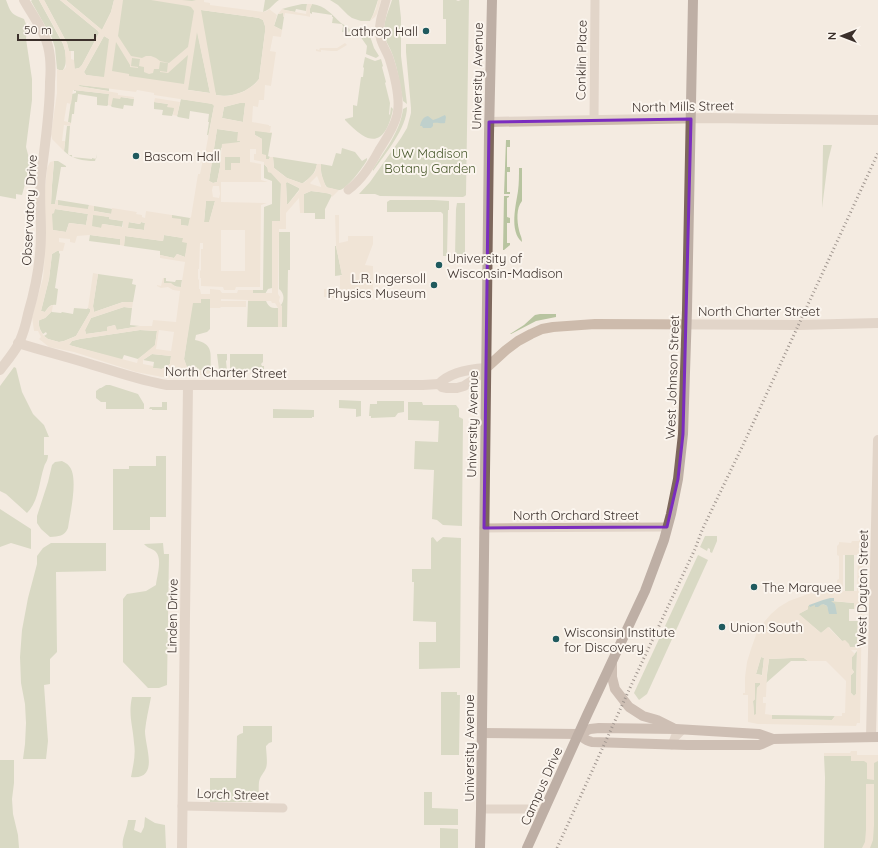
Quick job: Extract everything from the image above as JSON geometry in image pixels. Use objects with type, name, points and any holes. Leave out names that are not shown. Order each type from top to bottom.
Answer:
[{"type":"main road","name":"University Avenue","points":[[480,848],[489,122],[492,0]]},
{"type":"main road","name":"West Johnson Street","points":[[579,734],[656,564],[671,514],[678,479],[683,421],[693,0]]},
{"type":"main road","points":[[612,663],[612,677],[615,689],[628,707],[643,716],[657,720],[679,730]]},
{"type":"main road","points":[[482,733],[579,734],[593,728],[759,734],[773,739],[874,737]]},
{"type":"main road","points":[[579,734],[584,740],[592,742],[672,745],[759,745],[773,739]]},
{"type":"main road","name":"Campus Drive","points":[[527,848],[579,734]]},
{"type":"street","name":"Observatory Drive","points":[[0,370],[18,343],[26,322],[38,276],[40,254],[41,176],[49,114],[50,58],[48,44],[42,30],[24,0]]},
{"type":"street","points":[[348,190],[358,181],[370,165],[394,124],[397,116],[398,99],[395,82],[388,57],[382,44],[380,33],[380,21],[386,0]]},
{"type":"street","name":"Conklin Place","points":[[594,120],[596,0]]},
{"type":"street","name":"North Mills Street","points":[[489,122],[691,119],[878,120]]},
{"type":"street","name":"North Charter Street","points":[[18,343],[148,382],[167,385],[439,384],[447,388],[460,387],[472,381],[506,350],[523,338],[542,329],[553,327],[595,324],[798,325],[878,323]]},
{"type":"street","name":"Linden Drive","points":[[182,848],[188,385]]},
{"type":"street","name":"West Dayton Street","points":[[874,737],[878,440]]},
{"type":"street","name":"North Orchard Street","points":[[484,528],[667,527]]},
{"type":"street","points":[[672,745],[679,730]]},
{"type":"street","name":"Lorch Street","points":[[182,806],[283,808]]},
{"type":"street","points":[[481,809],[545,809]]},
{"type":"highlighted area","points":[[691,119],[683,434],[678,479],[667,527],[484,528],[489,122]]},
{"type":"green space","points":[[0,0],[6,0],[12,12],[16,16],[24,19],[27,27],[26,39],[32,79],[32,100],[26,147],[30,162],[22,195],[16,194],[16,199],[0,196]]},
{"type":"green space","points":[[39,0],[63,44],[66,64],[63,70],[57,69],[55,48],[52,38],[31,1]]},
{"type":"green space","points":[[44,0],[60,0],[98,31],[99,33],[79,68],[74,69],[74,51],[69,51],[67,43]]},
{"type":"green space","points":[[66,0],[114,0],[111,12],[102,30]]},
{"type":"green space","points":[[115,0],[202,0],[201,10],[259,18],[263,20],[265,32],[259,79],[255,84],[240,93],[228,96],[216,95],[197,30],[210,93],[86,75],[84,72],[104,36],[109,39]]},
{"type":"green space","points":[[265,0],[279,0],[268,10],[263,12]]},
{"type":"green space","points":[[330,0],[378,0],[370,21],[361,21],[352,18]]},
{"type":"green space","points":[[392,0],[399,0],[401,18],[401,56],[407,104],[403,101],[395,61],[384,34],[385,22]]},
{"type":"green space","name":"UW Madison Botany Garden","points":[[443,0],[469,0],[466,195],[463,197],[380,196],[375,194],[359,194],[370,182],[407,128],[411,108],[406,44],[446,44],[446,19],[443,19]]},
{"type":"green space","points":[[307,4],[306,11],[296,9],[295,12],[282,9],[289,7]]},
{"type":"green space","points":[[312,4],[325,9],[348,27],[350,31],[342,32],[342,24],[332,23],[332,15],[310,13]]},
{"type":"green space","points":[[283,13],[284,17],[282,30],[274,26],[278,14]]},
{"type":"green space","points":[[361,32],[369,33],[374,48],[379,56],[376,58],[366,54],[367,46],[360,36]]},
{"type":"green space","points":[[365,57],[375,61],[381,59],[390,103],[390,115],[391,107],[393,109],[390,122],[384,133],[375,139],[362,135],[345,120],[353,117],[353,105],[357,106],[361,77],[363,77]]},
{"type":"green space","points":[[77,86],[109,88],[109,91]]},
{"type":"green space","points":[[74,90],[109,94],[108,105],[97,105],[97,97],[78,94],[71,123],[68,122],[72,94],[76,93]]},
{"type":"green space","points":[[121,97],[134,99],[133,106],[124,105],[123,109],[111,106],[112,98]]},
{"type":"green space","points":[[181,99],[214,104],[208,137],[209,114],[190,111],[189,119],[178,117]]},
{"type":"green space","points":[[154,102],[168,104],[175,108],[172,116],[162,115],[163,110],[154,109]]},
{"type":"green space","points":[[243,102],[245,105],[243,122],[222,118],[224,107]]},
{"type":"green space","points":[[407,107],[406,115],[399,132],[373,171],[399,125],[403,109]]},
{"type":"green space","points":[[67,126],[70,126],[68,154],[64,151]]},
{"type":"green space","points":[[217,129],[238,132],[240,142],[221,148],[220,167],[217,182],[213,183],[209,181]]},
{"type":"green space","points":[[255,130],[272,133],[268,156],[270,157],[269,159],[266,159],[262,154],[262,139],[255,135]]},
{"type":"green space","points":[[506,140],[510,140],[510,147],[507,147],[507,167],[510,167],[510,172],[507,172],[507,192],[510,192],[510,194],[504,194]]},
{"type":"green space","points":[[823,145],[832,145],[828,161],[822,208]]},
{"type":"green space","points":[[342,148],[355,152],[362,161],[367,158],[367,160],[355,177],[343,188],[338,190],[328,188],[322,177],[321,164],[332,166],[336,153],[341,154]]},
{"type":"green space","points":[[73,157],[96,159],[95,161],[86,161]]},
{"type":"green space","points":[[225,157],[240,157],[240,163],[231,170],[225,170]]},
{"type":"green space","points":[[273,157],[317,164],[312,175],[301,183],[287,178],[274,168]]},
{"type":"green space","points":[[54,161],[58,161],[66,167],[61,167],[55,204],[51,204],[52,185]]},
{"type":"green space","points":[[264,164],[281,183],[280,221],[272,222],[272,288],[268,289],[265,294],[252,293],[253,290],[263,290],[264,207],[272,204],[272,181],[264,178]]},
{"type":"green space","points":[[519,168],[522,168],[522,201],[519,207],[517,219],[522,242],[518,237],[514,225],[519,185]]},
{"type":"green space","points":[[287,182],[299,188],[288,204],[286,183]]},
{"type":"green space","points":[[311,191],[332,195],[325,209],[325,219],[315,219],[315,213],[304,213],[304,194]]},
{"type":"green space","points":[[504,196],[509,196],[507,198],[507,217],[510,218],[510,223],[507,223],[507,243],[510,243],[510,245],[503,250]]},
{"type":"green space","points":[[58,200],[89,205],[88,210],[57,205]]},
{"type":"green space","points":[[390,200],[449,201],[447,256],[443,256],[443,214],[441,212],[387,212],[387,202]]},
{"type":"green space","points":[[206,201],[215,201],[209,223],[204,222]]},
{"type":"green space","points":[[457,203],[465,203],[465,256],[455,256]]},
{"type":"green space","points":[[94,206],[112,209],[112,214],[94,211]]},
{"type":"green space","points":[[55,209],[88,214],[86,225],[69,223],[66,232],[52,230],[52,213]]},
{"type":"green space","points":[[93,214],[109,217],[109,219],[123,221],[122,227],[103,224],[102,228],[91,227]]},
{"type":"green space","points":[[172,215],[190,218],[189,226],[180,225],[172,218]]},
{"type":"green space","points":[[128,222],[140,224],[141,222],[145,223],[144,230],[128,228]]},
{"type":"green space","points":[[279,232],[290,232],[287,327],[282,327],[281,305],[283,294],[279,289]]},
{"type":"green space","points":[[90,235],[120,239],[120,245],[89,241]]},
{"type":"green space","points":[[164,235],[183,238],[188,243],[185,257],[177,254],[174,258],[160,255],[160,251],[124,246],[125,236],[163,241]]},
{"type":"green space","points":[[335,246],[342,275],[335,276]]},
{"type":"green space","points":[[59,251],[60,254],[55,288],[58,289],[56,305],[51,306],[45,312],[41,311],[49,279],[52,254]]},
{"type":"green space","points":[[98,274],[133,279],[132,284],[136,285],[133,302],[123,302],[94,312],[93,306]]},
{"type":"green space","points":[[164,278],[166,278],[166,281],[175,282],[176,280],[182,280],[181,287],[163,283]]},
{"type":"green space","points":[[201,299],[210,299],[210,329],[207,332],[196,335],[195,340],[205,344],[210,350],[210,371],[197,370],[197,367],[187,368],[184,359],[192,303]]},
{"type":"green space","points":[[248,301],[266,301],[271,307],[279,308],[278,327],[247,327]]},
{"type":"green space","points":[[124,307],[132,308],[130,325],[140,326],[116,330],[115,325],[107,327],[108,331],[86,334],[85,330],[91,318]]},
{"type":"green space","points":[[74,308],[90,309],[90,312],[76,336],[59,342],[48,339],[44,336],[47,334],[46,332],[43,334],[41,331],[39,320],[45,318],[52,311],[73,314]]},
{"type":"green space","points":[[556,314],[556,317],[536,321],[510,334],[524,325],[535,315]]},
{"type":"green space","points":[[140,330],[157,331],[154,347],[138,359],[124,355],[122,360],[69,345],[72,341],[80,339]]},
{"type":"green space","points":[[152,354],[171,356],[170,364],[166,368],[162,369],[153,368],[154,362],[143,360]]},
{"type":"green space","points":[[217,354],[227,354],[227,371],[219,370]]},
{"type":"green space","points":[[230,354],[263,354],[263,362],[261,364],[264,366],[264,370],[230,371]]},
{"type":"green space","points":[[14,367],[16,368],[22,392],[33,414],[44,425],[49,437],[44,437],[44,455],[48,455],[48,459],[44,467],[34,503],[27,513],[6,494],[0,491],[0,386]]},
{"type":"green space","points":[[106,385],[138,394],[144,404],[144,409],[106,409],[106,402],[101,402],[96,398],[96,391]]},
{"type":"green space","points":[[339,400],[361,401],[361,416],[356,417],[356,409],[339,408]]},
{"type":"green space","points":[[377,401],[404,401],[404,412],[398,413],[395,417],[371,418],[371,416],[369,416],[370,404],[377,404]]},
{"type":"green space","points":[[162,402],[167,402],[167,410],[149,409],[150,407],[162,407]]},
{"type":"green space","points":[[408,402],[422,402],[423,405],[456,405],[459,409],[459,417],[463,419],[462,526],[443,525],[437,520],[432,519],[434,470],[414,469],[415,441],[438,442],[439,421],[408,420]]},
{"type":"green space","points":[[273,409],[314,410],[314,417],[273,418]]},
{"type":"green space","points":[[156,456],[166,456],[166,517],[150,517],[150,530],[113,530],[113,469],[129,469],[129,466],[156,466]]},
{"type":"green space","points":[[62,461],[68,465],[72,471],[74,486],[72,505],[68,528],[65,533],[61,536],[50,537],[37,523],[37,516],[52,465],[55,462]]},
{"type":"green space","points":[[0,509],[31,529],[31,549],[11,543],[0,547]]},
{"type":"green space","points":[[705,536],[717,536],[717,541],[712,553],[708,548],[707,551],[700,547]]},
{"type":"green space","points":[[433,537],[437,542],[443,537],[461,538],[460,668],[419,669],[419,642],[436,642],[436,622],[413,621],[414,582],[412,582],[412,569],[431,569],[431,538]]},
{"type":"green space","points":[[51,543],[106,543],[106,571],[56,572],[57,652],[50,659],[50,684],[44,685],[48,741],[46,759],[23,759],[26,723],[25,704],[21,683],[20,657],[22,630],[28,598],[37,564],[37,556],[43,548]]},
{"type":"green space","points":[[163,543],[164,554],[169,554],[167,685],[159,688],[148,688],[123,662],[123,599],[127,594],[146,591],[156,585],[159,558],[155,551],[144,544]]},
{"type":"green space","points":[[698,555],[708,560],[647,694],[639,700],[634,693]]},
{"type":"green space","points":[[845,555],[854,555],[854,591],[845,591]]},
{"type":"green space","points":[[830,601],[854,603],[854,609],[849,609],[849,621],[858,621],[857,647],[850,647],[829,627],[821,633],[798,614],[808,609],[809,605],[823,604],[827,606],[827,609]]},
{"type":"green space","points":[[857,651],[856,694],[854,696],[851,693],[851,675],[854,672],[852,669],[852,657]]},
{"type":"green space","points":[[761,657],[764,658],[762,675],[756,674]]},
{"type":"green space","points":[[804,658],[808,661],[791,661],[766,683],[769,659]]},
{"type":"green space","points":[[755,682],[760,683],[760,685],[757,688],[756,715],[754,715],[753,701],[755,699]]},
{"type":"green space","points":[[441,692],[457,692],[457,695],[460,695],[459,755],[441,755]]},
{"type":"green space","points":[[132,697],[151,697],[145,731],[149,761],[148,768],[140,777],[131,777],[135,752],[131,715]]},
{"type":"green space","points":[[772,715],[835,716],[832,720],[771,719]]},
{"type":"green space","points":[[243,726],[272,726],[272,742],[266,746],[267,766],[259,782],[259,790],[256,799],[253,802],[210,802],[210,778],[236,778],[237,736],[243,733]]},
{"type":"green space","points":[[824,756],[878,756],[878,848],[824,848]]},
{"type":"green space","points":[[0,760],[14,760],[12,799],[19,848],[0,848]]},
{"type":"green space","points":[[424,792],[432,792],[432,808],[458,809],[458,825],[424,825]]},
{"type":"green space","points":[[145,817],[155,823],[165,825],[166,848],[123,848],[123,841],[128,820],[136,820],[134,830],[141,833],[144,827]]},
{"type":"green space","points":[[440,828],[458,829],[458,848],[440,848]]},
{"type":"shaded area","points":[[39,0],[44,0],[67,43],[69,51],[71,51],[71,59],[74,60],[75,69],[82,65],[99,33],[60,0],[66,0],[102,30],[111,12],[114,0],[123,0],[118,36],[131,56],[142,58],[151,56],[160,61],[169,63],[188,47],[194,11],[188,6],[151,0],[204,0],[204,2],[210,3],[210,5],[263,12],[269,9],[277,15],[274,26],[282,30],[281,37],[273,36],[270,51],[276,52],[271,86],[265,85],[264,100],[259,100],[258,107],[253,106],[252,122],[271,126],[270,132],[272,133],[255,131],[255,135],[262,139],[262,154],[266,155],[266,159],[273,157],[274,168],[287,178],[303,183],[315,172],[317,164],[321,164],[321,173],[326,187],[339,190],[332,197],[331,194],[311,191],[304,194],[304,213],[300,213],[299,198],[286,213],[286,229],[279,229],[278,294],[282,307],[282,327],[278,327],[278,308],[275,303],[272,303],[271,301],[221,299],[221,301],[246,301],[246,307],[220,308],[210,308],[210,299],[201,299],[201,303],[193,303],[184,359],[187,367],[194,367],[194,370],[210,371],[211,368],[211,376],[209,377],[204,377],[205,375],[183,375],[184,377],[162,377],[136,372],[74,352],[49,347],[39,339],[41,337],[38,331],[34,331],[32,317],[43,278],[45,248],[45,190],[47,168],[50,162],[54,161],[51,204],[55,204],[56,200],[58,200],[58,205],[88,209],[89,205],[94,206],[94,211],[111,214],[112,208],[137,212],[136,214],[142,215],[142,217],[145,218],[146,211],[172,215],[172,218],[181,219],[181,225],[188,226],[191,217],[198,174],[200,174],[205,154],[214,106],[212,104],[154,95],[154,93],[137,90],[136,92],[80,85],[78,86],[118,93],[118,95],[134,97],[134,99],[121,97],[120,99],[113,98],[111,106],[108,105],[109,94],[73,90],[71,104],[67,103],[64,121],[71,123],[70,126],[64,125],[62,141],[65,141],[64,151],[52,139],[51,134],[57,93],[57,69],[63,70],[66,67],[65,50],[62,41]],"holes":[[[201,10],[259,18],[263,20],[265,26],[259,79],[255,84],[243,92],[228,96],[216,95]],[[197,32],[210,93],[188,90]],[[104,36],[109,39],[104,77],[86,75],[84,72]],[[116,42],[130,67],[138,68],[131,66],[132,58],[140,59],[139,66],[144,67],[144,72],[149,74],[153,73],[154,69],[159,69],[160,62],[168,63],[167,72],[160,71],[168,73],[188,55],[184,84],[129,76],[129,74],[112,71]],[[245,103],[243,122],[222,118],[224,107]],[[217,129],[238,132],[237,141],[240,142],[222,144],[217,182],[213,183],[209,181]],[[250,149],[256,149],[254,160],[264,162],[268,172],[271,173],[281,184],[280,221],[272,221],[272,293],[253,293],[253,290],[238,290],[237,293],[222,293],[220,290],[210,289],[210,294],[201,294],[198,279],[200,243],[203,243],[203,249],[201,249],[201,286],[223,287],[224,290],[235,290],[236,287],[260,287],[261,205],[267,203],[221,202],[221,182],[268,182],[261,180],[261,164],[250,162]],[[225,157],[240,157],[240,163],[231,163],[231,170],[225,170]],[[317,176],[321,187],[310,183]],[[287,182],[299,188],[299,191],[288,204],[286,183]],[[213,186],[219,186],[219,198],[213,197]],[[206,201],[215,201],[209,222],[204,222]],[[55,209],[88,214],[86,225],[69,223],[66,232],[53,230],[52,214],[54,213]],[[93,215],[123,221],[123,227],[102,224],[101,228],[92,226]],[[129,222],[140,224],[141,222],[145,223],[144,230],[128,228]],[[221,230],[245,230],[245,271],[221,271]],[[90,235],[120,239],[120,245],[124,246],[125,236],[163,241],[164,235],[183,238],[182,242],[187,243],[185,257],[177,254],[174,258],[160,255],[160,258],[185,262],[181,287],[176,287],[171,283],[164,283],[164,278],[161,286],[157,285],[161,288],[168,287],[173,290],[180,291],[176,322],[153,320],[152,326],[140,326],[117,330],[115,325],[107,327],[107,331],[86,334],[85,330],[91,318],[124,307],[132,308],[133,302],[123,302],[94,312],[93,306],[98,274],[93,273],[88,308],[90,309],[90,312],[76,336],[59,342],[48,339],[44,336],[40,330],[38,321],[45,318],[52,311],[53,305],[45,312],[41,311],[49,279],[52,254],[57,251],[63,251],[65,243],[59,242],[59,238],[70,239],[70,242],[75,243],[77,236]],[[140,330],[157,331],[155,345],[138,359],[137,363],[69,345],[72,341],[80,339]],[[159,330],[174,332],[171,351],[156,349]],[[152,354],[171,356],[170,364],[166,368],[153,368],[153,366],[143,364],[143,360]]]},
{"type":"shaded area","points":[[378,0],[381,0],[377,14],[370,21],[376,9]]},
{"type":"shaded area","points":[[307,4],[312,4],[310,9],[310,17],[285,13],[284,17],[283,13],[278,14],[282,9],[306,14]]},
{"type":"shaded area","points":[[345,43],[347,45],[337,51],[316,51],[316,49],[319,50],[320,48],[337,48]]},
{"type":"shaded area","points":[[155,98],[180,102],[177,116],[173,115],[174,108],[167,107],[168,104],[154,102]]},
{"type":"shaded area","points":[[335,215],[339,215],[339,243],[348,241],[348,236],[373,236],[373,244],[365,265],[373,266],[373,297],[324,297],[324,289],[340,289],[340,276],[342,275],[336,246]]},
{"type":"shaded area","points":[[859,537],[861,537],[861,544],[866,544],[867,546],[863,546],[860,723],[857,723],[856,726],[758,724],[748,722],[748,695],[743,695],[743,693],[745,693],[747,662],[757,632],[771,614],[789,601],[817,592],[837,592],[837,580],[839,579],[839,556],[837,555],[837,546],[839,542],[851,543],[852,541],[859,541]],"holes":[[[843,555],[858,555],[857,591],[843,591]],[[834,598],[834,601],[854,603],[854,609],[858,609],[857,647],[850,647],[845,640],[842,641],[828,627],[821,633],[799,614],[808,609],[808,606]],[[851,650],[857,650],[856,694],[854,696],[851,693],[851,675],[854,672],[852,669],[852,657],[855,654]],[[761,657],[764,658],[761,675],[756,674]],[[804,658],[808,661],[826,661],[846,681],[845,713],[842,713],[842,716],[835,716],[832,720],[772,719],[772,715],[765,714],[766,703],[763,703],[763,697],[766,697],[769,659]],[[755,683],[760,683],[757,688],[756,714],[754,715],[753,701],[755,699]]]},
{"type":"shaded area","points":[[851,751],[857,751],[857,755],[878,755],[878,761],[874,763],[874,780],[867,779],[867,763],[864,761],[851,761],[851,756],[824,756],[824,753],[850,753]]},
{"type":"shaded area","points":[[866,784],[874,784],[874,825],[873,840],[870,848],[862,848],[865,842],[866,830]]},
{"type":"water","points":[[445,115],[445,123],[433,123],[431,128],[423,128],[420,126],[425,117],[428,116],[433,120]]},
{"type":"water","points":[[834,598],[834,601],[831,601],[835,604],[837,614],[829,614],[827,606],[824,604],[818,607],[815,607],[815,605],[810,607],[809,605],[823,600]]},
{"type":"railway","points":[[557,848],[695,549],[703,528],[878,153]]},
{"type":"place","name":"Lathrop Hall","points":[[426,31]]},
{"type":"place","name":"Bascom Hall","points":[[136,156]]},
{"type":"place","name":"University of Wisconsin-Madison","points":[[439,265]]},
{"type":"place","name":"L.R. Ingersoll Physics Museum","points":[[434,285]]},
{"type":"place","name":"The Marquee","points":[[754,587]]},
{"type":"place","name":"Union South","points":[[722,627]]},
{"type":"place","name":"Wisconsin Institute for Discovery","points":[[556,639]]}]
